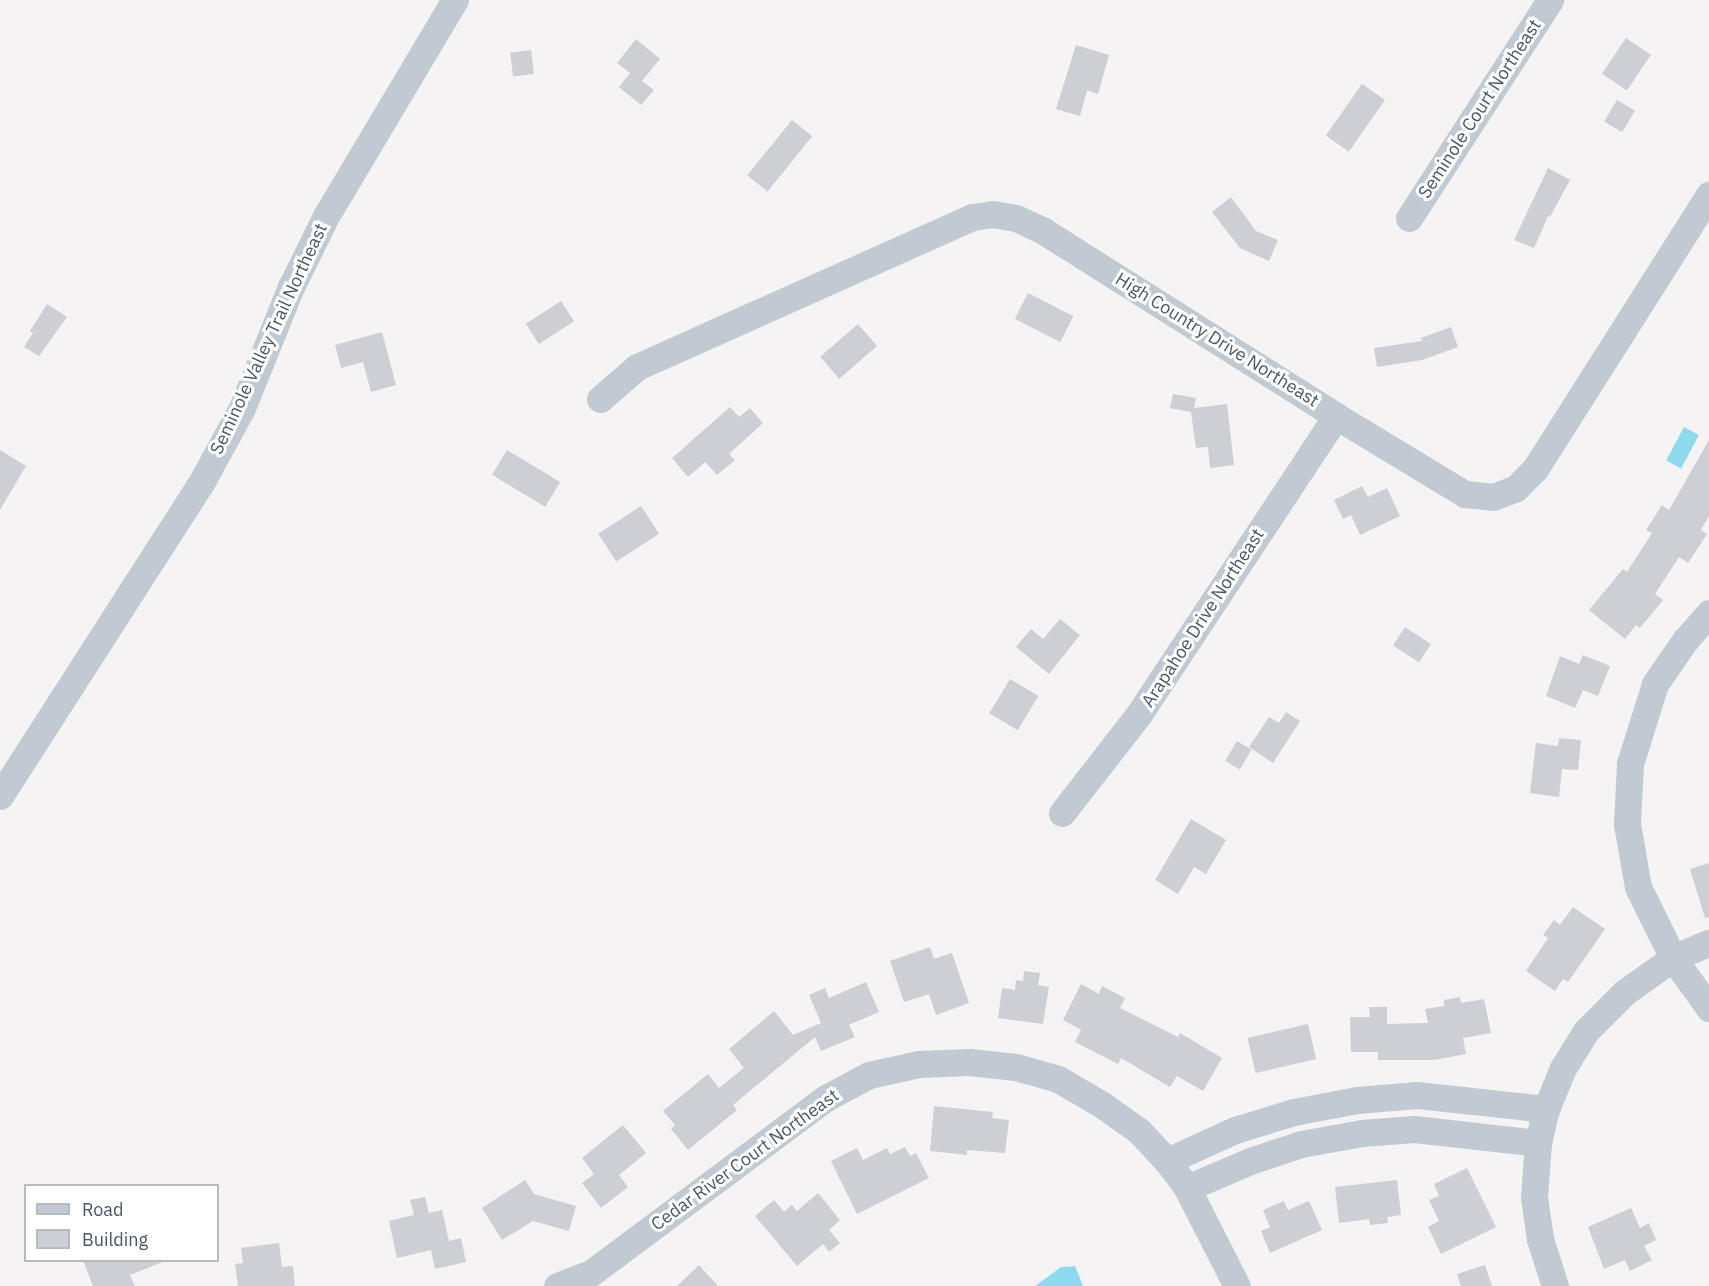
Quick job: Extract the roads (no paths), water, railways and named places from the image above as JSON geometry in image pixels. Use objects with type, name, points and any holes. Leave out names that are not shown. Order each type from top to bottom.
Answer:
[{"type":"street","name":"Seminole Valley Trail Northeast","points":[[0,796],[200,485],[242,408],[291,287],[326,216],[455,0]]},
{"type":"street","name":"Seminole Court Northeast","points":[[1409,218],[1550,0]]},
{"type":"street","name":"High Country Drive Northeast","points":[[600,399],[637,367],[972,217],[993,214],[1016,218],[1042,230],[1464,494],[1493,497],[1516,488],[1535,469],[1709,195]]},
{"type":"street","name":"Arapahoe Drive Northeast","points":[[1062,813],[1139,714],[1336,416]]},
{"type":"street","points":[[1709,613],[1686,639],[1655,684],[1630,764],[1627,824],[1638,887],[1673,958],[1709,1008]]},
{"type":"street","points":[[1555,1286],[1540,1239],[1534,1197],[1538,1143],[1546,1109],[1563,1068],[1586,1031],[1625,992],[1673,958],[1709,943]]},
{"type":"street","name":"Cedar River Court Northeast","points":[[557,1286],[591,1273],[826,1098],[869,1076],[919,1064],[969,1062],[1016,1067],[1058,1079],[1101,1104],[1140,1131],[1187,1188],[1237,1286]]},
{"type":"street","points":[[1167,1161],[1235,1130],[1294,1112],[1357,1100],[1417,1095],[1546,1109]]},
{"type":"street","points":[[1187,1188],[1250,1161],[1301,1144],[1362,1133],[1414,1129],[1538,1143]]},
{"type":"water","points":[[1684,427],[1699,435],[1681,469],[1666,461]]},
{"type":"water","points":[[1075,1266],[1083,1286],[1035,1286],[1061,1267]]}]
